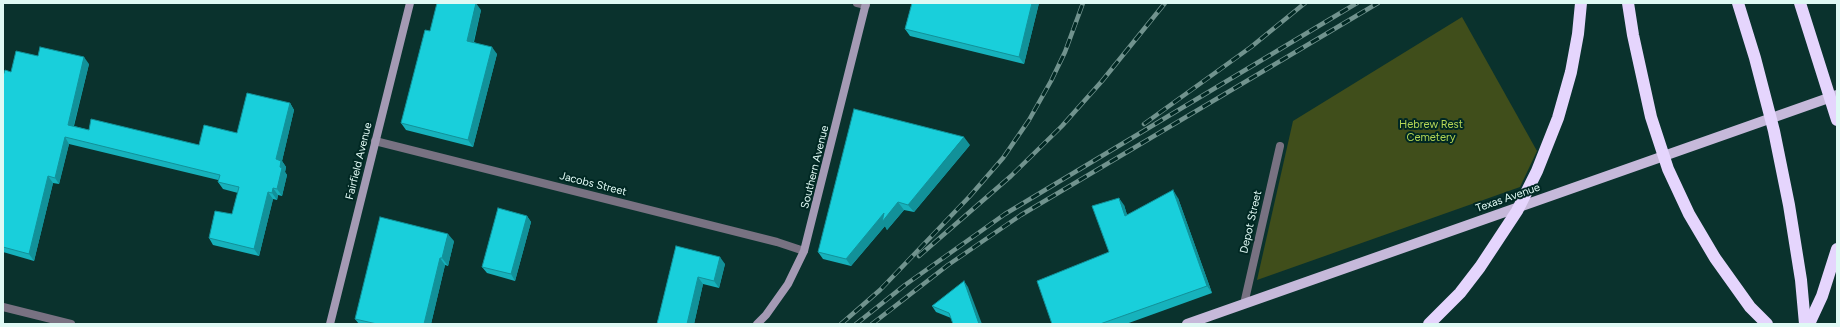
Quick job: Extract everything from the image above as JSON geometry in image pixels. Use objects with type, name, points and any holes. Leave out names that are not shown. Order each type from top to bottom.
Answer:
[{"type":"highway","points":[[1429,324],[1460,293],[1480,268],[1516,211],[1537,171],[1558,118],[1571,72],[1578,34],[1581,3]]},
{"type":"highway","points":[[1628,3],[1633,35],[1651,117],[1668,169],[1688,214],[1715,258],[1750,307],[1767,324]]},
{"type":"highway","points":[[1738,3],[1755,58],[1774,131],[1789,205],[1801,280],[1805,324]]},
{"type":"highway","points":[[1800,3],[1837,120]]},
{"type":"highway","points":[[1809,324],[1822,296],[1837,249]]},
{"type":"main road","name":"Texas Avenue","points":[[1187,324],[1837,96]]},
{"type":"street","name":"Fairfield Avenue","points":[[330,324],[410,3]]},
{"type":"street","points":[[857,3],[866,4]]},
{"type":"street","name":"Southern Avenue","points":[[757,324],[766,315],[788,284],[804,251],[810,233],[866,4]]},
{"type":"street","name":"Jacobs Street","points":[[376,141],[777,242],[804,251]]},
{"type":"street","name":"Depot Street","points":[[1244,304],[1280,146]]},
{"type":"street","points":[[3,307],[71,324]]},
{"type":"green space","name":"Hebrew Rest Cemetery","points":[[1462,17],[1537,151],[1520,187],[1257,280],[1293,121]]},
{"type":"building","points":[[437,3],[476,3],[467,41],[492,47],[468,140],[401,123],[425,30],[430,31]]},
{"type":"building","points":[[912,3],[1032,3],[1019,57],[905,29]]},
{"type":"building","points":[[40,47],[84,57],[68,125],[89,130],[91,119],[199,145],[204,125],[237,133],[247,93],[290,103],[276,159],[281,161],[280,167],[282,168],[277,189],[273,188],[272,193],[268,192],[254,249],[209,238],[215,211],[232,214],[239,187],[218,182],[220,175],[65,137],[55,178],[48,176],[29,254],[3,247],[3,76],[5,70],[11,72],[16,51],[38,56]]},
{"type":"building","points":[[854,109],[964,137],[908,205],[898,202],[882,222],[884,213],[846,259],[818,252]]},
{"type":"building","points":[[1173,190],[1207,286],[1100,324],[1052,324],[1037,281],[1109,252],[1092,206],[1119,198],[1125,216]]},
{"type":"building","points":[[498,208],[527,216],[511,274],[482,267]]},
{"type":"building","points":[[380,217],[448,234],[442,258],[440,258],[424,324],[377,324],[355,319]]},
{"type":"building","points":[[676,246],[720,257],[714,281],[698,277],[687,324],[657,324]]},
{"type":"building","points":[[964,281],[979,324],[953,324],[949,313],[932,306]]},
{"type":"railway","points":[[841,324],[880,290],[970,196],[1003,158],[1029,120],[1051,81],[1065,52],[1083,3]]},
{"type":"railway","points":[[919,256],[1011,176],[1062,126],[1102,81],[1165,3]]},
{"type":"railway","points":[[1144,124],[1251,47],[1305,3]]},
{"type":"railway","points":[[856,324],[905,285],[1005,214],[1357,3]]},
{"type":"railway","points":[[872,324],[948,265],[1021,215],[1378,3]]}]
